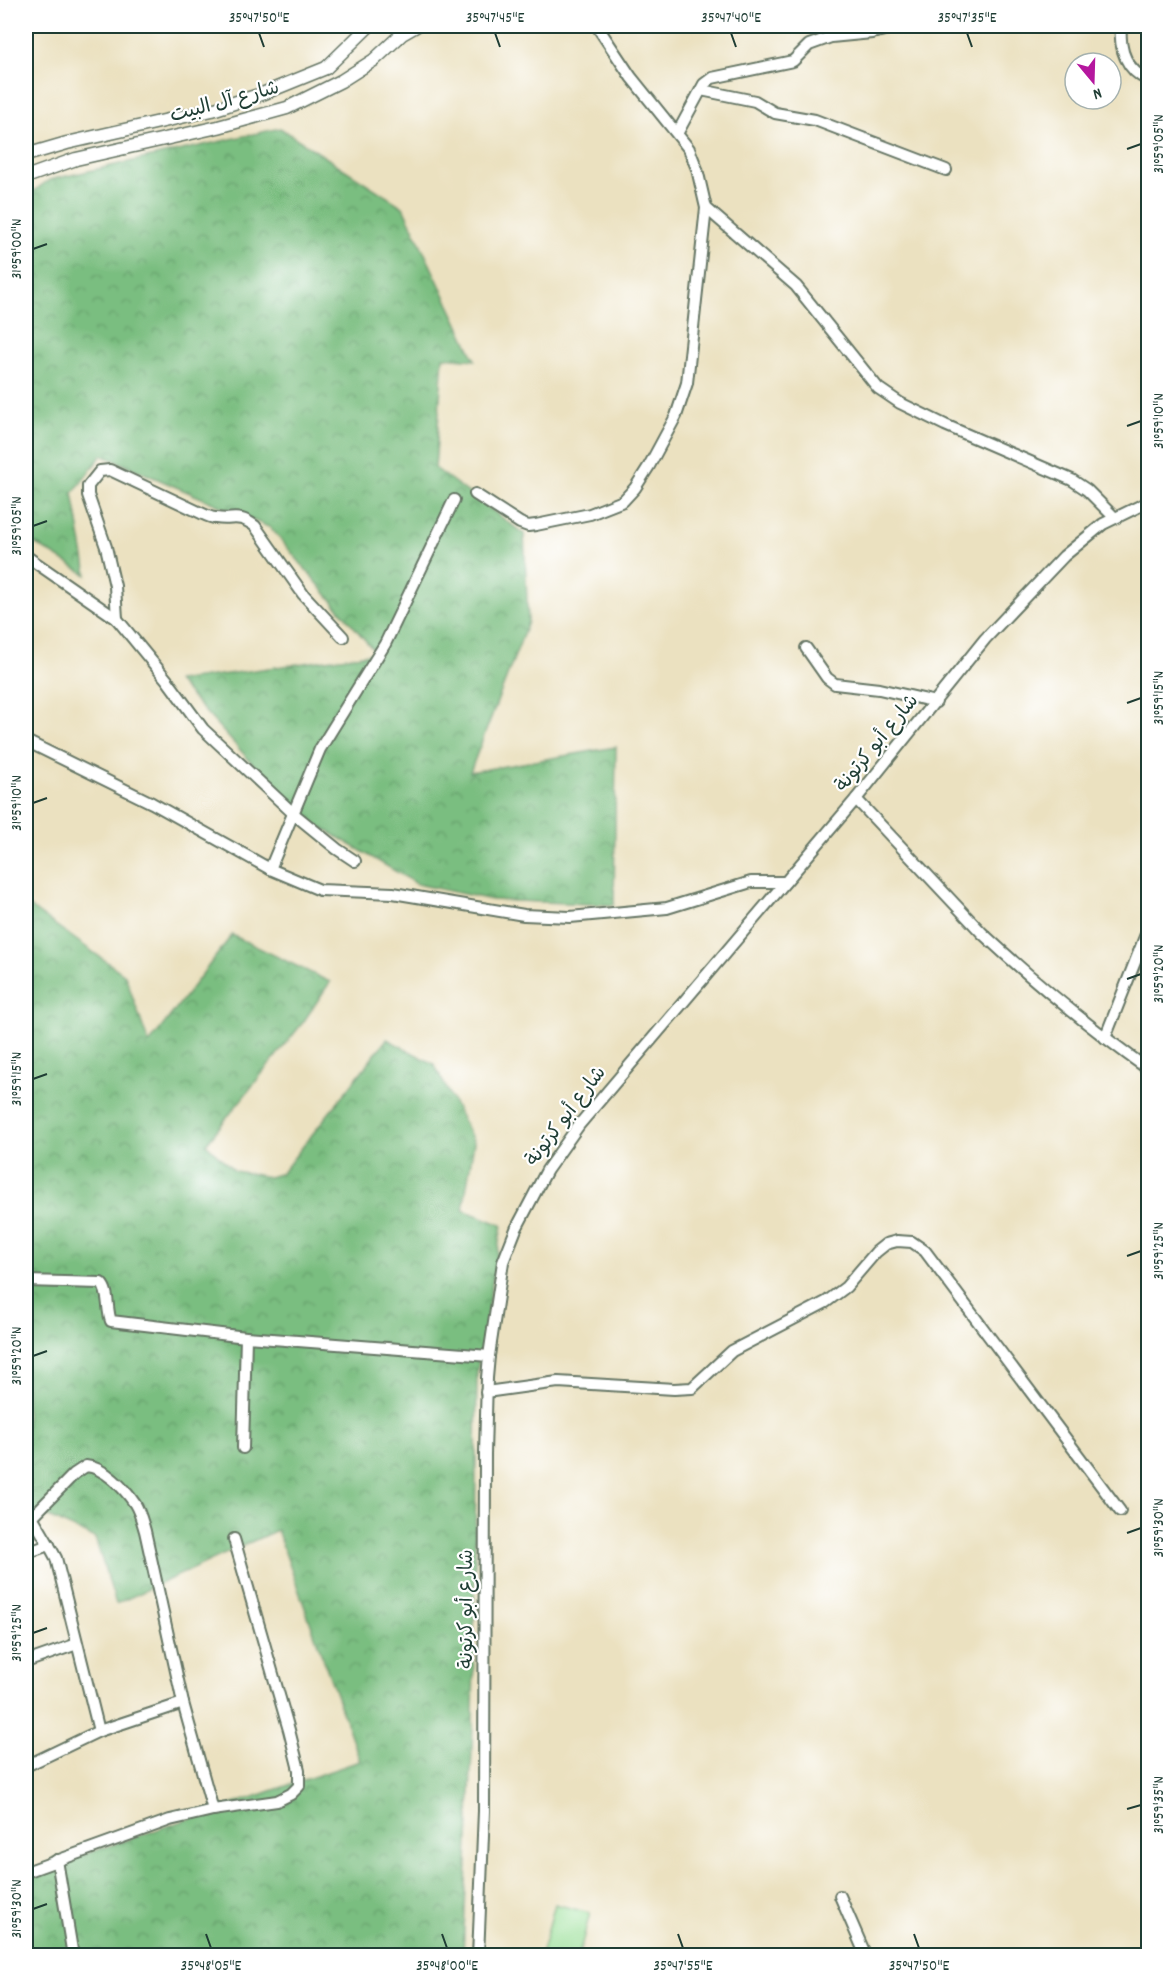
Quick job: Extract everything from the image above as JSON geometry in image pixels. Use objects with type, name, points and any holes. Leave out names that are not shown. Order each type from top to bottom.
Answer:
[{"type":"street","name":"شارع آل البيت","points":[[26,155],[67,143],[212,110],[262,94],[326,68],[369,26]]},
{"type":"street","name":"شارع آل البيت","points":[[26,177],[76,159],[218,127],[287,108],[341,81],[374,60],[402,34],[416,26]]},
{"type":"street","points":[[475,494],[520,523],[537,525],[605,509],[623,501],[635,488],[676,416],[687,383],[706,208],[694,157],[678,132],[631,77],[597,26]]},
{"type":"street","points":[[678,132],[706,81],[712,78],[793,61],[813,43],[831,37],[872,33],[901,26]]},
{"type":"street","points":[[1121,26],[1122,53],[1132,69],[1149,81]]},
{"type":"street","points":[[701,90],[755,100],[775,113],[815,120],[946,170]]},
{"type":"street","points":[[706,208],[796,286],[885,394],[945,425],[1071,480],[1087,490],[1114,517]]},
{"type":"street","points":[[117,620],[115,586],[106,547],[88,495],[88,486],[100,471],[110,470],[201,513],[215,518],[238,517],[247,520],[255,526],[303,594],[343,637]]},
{"type":"street","points":[[270,869],[320,749],[385,644],[454,500]]},
{"type":"street","name":"شارع أبو كرتونة","points":[[478,1956],[484,1811],[486,1392],[503,1262],[516,1229],[547,1170],[579,1125],[856,799],[985,639],[1064,556],[1114,517],[1149,502]]},
{"type":"street","points":[[26,556],[117,620],[167,680],[197,723],[294,814],[355,861]]},
{"type":"street","points":[[806,648],[827,678],[835,684],[879,689],[936,702]]},
{"type":"street","points":[[26,741],[159,807],[270,869],[320,890],[393,893],[524,915],[555,917],[667,908],[751,882],[785,882]]},
{"type":"street","points":[[856,799],[982,933],[1105,1038],[1149,1069]]},
{"type":"street","points":[[1105,1038],[1149,929]]},
{"type":"street","points":[[486,1392],[558,1382],[692,1388],[732,1351],[826,1302],[846,1287],[876,1252],[886,1244],[897,1241],[912,1242],[925,1251],[939,1269],[1120,1511]]},
{"type":"street","points":[[26,1281],[101,1283],[104,1285],[111,1321],[246,1337],[489,1356]]},
{"type":"street","points":[[243,1448],[246,1337]]},
{"type":"street","points":[[32,1517],[74,1474],[86,1466],[100,1470],[134,1502],[145,1531],[183,1703],[213,1810]]},
{"type":"street","points":[[26,1506],[58,1565],[99,1731]]},
{"type":"street","points":[[26,1872],[170,1820],[213,1810],[277,1801],[296,1790],[300,1782],[299,1770],[234,1539]]},
{"type":"street","points":[[26,1553],[49,1545]]},
{"type":"street","points":[[26,1662],[77,1644]]},
{"type":"street","points":[[26,1766],[99,1731],[183,1703]]},
{"type":"street","points":[[57,1860],[73,1956]]},
{"type":"street","points":[[840,1896],[866,1956]]},
{"type":"green space","points":[[280,128],[403,207],[475,360],[443,357],[435,468],[524,534],[528,622],[470,772],[616,747],[614,905],[492,900],[417,884],[312,822],[251,762],[177,681],[376,653],[271,528],[102,455],[73,493],[87,575],[26,538],[26,197],[49,180]]},
{"type":"green space","points":[[26,904],[125,975],[149,1044],[232,935],[330,982],[304,1021],[206,1144],[235,1171],[269,1177],[282,1173],[387,1039],[434,1064],[474,1142],[463,1210],[502,1225],[477,1371],[473,1726],[463,1955],[26,1955],[26,1874],[360,1761],[277,1530],[116,1604],[95,1538],[26,1507]]},
{"type":"green space","points":[[555,1904],[590,1913],[579,1955],[541,1955]]}]
